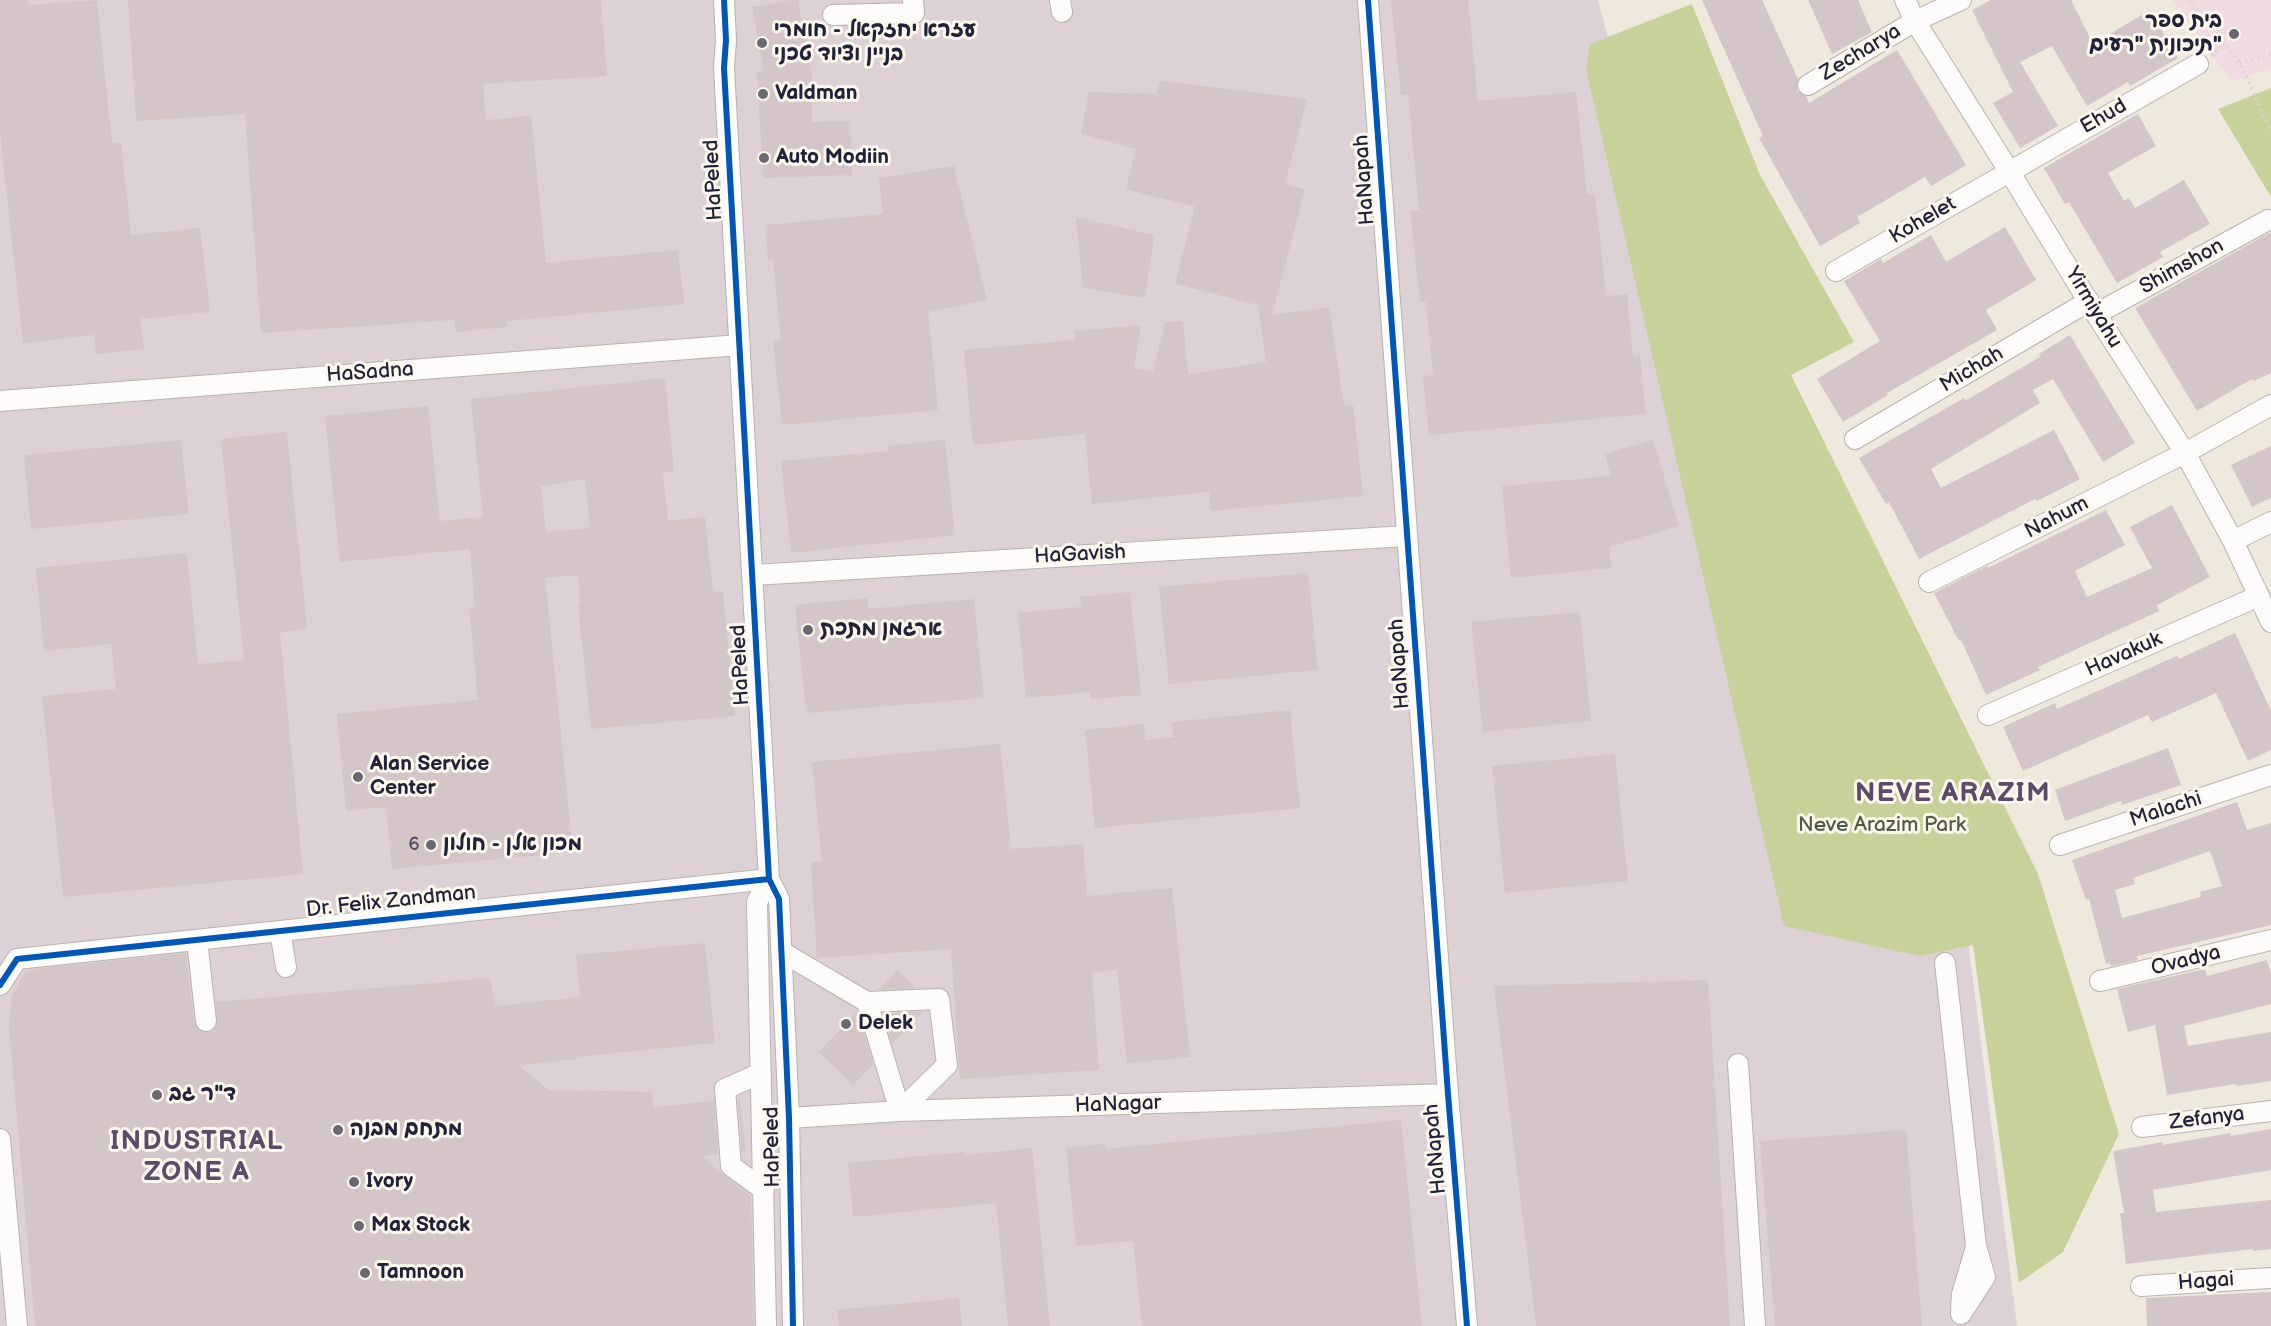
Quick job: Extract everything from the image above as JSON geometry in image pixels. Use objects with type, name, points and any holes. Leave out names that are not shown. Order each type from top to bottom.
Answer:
[{"type":"street","name":"HaPeled","points":[[714,0],[716,42],[724,68]]},
{"type":"street","name":"HaPeled","points":[[724,0],[726,40],[724,68],[769,879],[780,899],[789,1118],[793,1326]]},
{"type":"street","points":[[833,15],[914,13],[913,0]]},
{"type":"street","name":"HaNapah","points":[[1368,0],[1467,1326]]},
{"type":"street","name":"Yirmiyahu","points":[[1905,0],[1915,21],[2092,308],[2185,453],[2233,540],[2271,622]]},
{"type":"street","name":"Zecharya","points":[[1808,85],[1915,21],[1962,0]]},
{"type":"street","name":"Ehud","points":[[2009,171],[2198,64]]},
{"type":"street","name":"Kohelet","points":[[1836,271],[2009,171]]},
{"type":"street","name":"Shimshon","points":[[2092,308],[2268,220]]},
{"type":"street","name":"Michah","points":[[1855,439],[2092,308]]},
{"type":"street","name":"HaSadna","points":[[0,401],[740,345]]},
{"type":"street","name":"Nahum","points":[[1929,582],[2185,453],[2271,405]]},
{"type":"street","points":[[2233,540],[2271,522]]},
{"type":"street","name":"HaGavish","points":[[753,575],[1407,536]]},
{"type":"street","name":"Havakuk","points":[[1989,715],[2259,596]]},
{"type":"street","name":"Malachi","points":[[2060,845],[2271,775]]},
{"type":"street","name":"HaPeled","points":[[766,1326],[757,902],[769,879]]},
{"type":"street","name":"Dr. Felix Zandman","points":[[0,985],[17,959],[769,879]]},
{"type":"street","points":[[280,931],[286,967]]},
{"type":"street","points":[[197,940],[206,1021]]},
{"type":"street","name":"Ovadya","points":[[2100,981],[2271,940]]},
{"type":"street","points":[[782,952],[867,1002],[939,999],[947,1065],[900,1112],[867,1002]]},
{"type":"street","points":[[1945,963],[1976,1246],[1985,1277],[1961,1320]]},
{"type":"street","points":[[1738,1064],[1755,1326]]},
{"type":"street","points":[[761,1073],[725,1089],[731,1166],[764,1190]]},
{"type":"street","name":"HaNagar","points":[[789,1118],[900,1112],[1448,1094]]},
{"type":"street","name":"Zefanya","points":[[2142,1127],[2271,1111]]},
{"type":"street","points":[[0,1140],[17,1326]]},
{"type":"street","name":"Hagai","points":[[2141,1286],[2271,1278]]},
{"type":"path","points":[[2190,0],[2240,63],[2271,132]]},
{"type":"path","points":[[2240,63],[2271,54]]},
{"type":"shaded area","points":[[0,0],[1598,0],[1835,908],[1963,902],[2017,1326],[0,1326]]},
{"type":"shaded area","name":"בית ספר תיכונית \"רעים\"","points":[[2173,0],[2271,0],[2271,68],[2231,81]]},
{"type":"green space","name":"Neve Arazim Park","points":[[1692,4],[1760,175],[1854,342],[1791,375],[2038,874],[2119,1134],[2063,1252],[2019,1283],[1973,945],[1919,956],[1784,926],[1586,69],[1590,44]]},
{"type":"green space","points":[[2271,88],[2271,197],[2218,109]]},
{"type":"building","points":[[0,0],[28,0],[28,5],[97,0],[112,143],[121,142],[131,235],[200,228],[210,312],[140,319],[144,349],[96,354],[94,335],[23,343],[0,133]]},
{"type":"building","points":[[128,0],[601,0],[607,76],[483,84],[486,120],[531,116],[546,263],[678,250],[684,304],[507,321],[507,327],[456,332],[454,320],[261,333],[245,114],[136,121]]},
{"type":"building","points":[[798,0],[812,76],[812,122],[850,121],[852,175],[763,178],[757,71],[764,71],[752,7]]},
{"type":"building","points":[[1391,0],[1468,0],[1478,101],[1576,92],[1587,194],[1595,193],[1606,296],[1627,294],[1633,356],[1640,355],[1646,414],[1429,435],[1423,376],[1433,375],[1426,302],[1420,302],[1410,211],[1419,210],[1408,94],[1401,95]]},
{"type":"building","points":[[1702,0],[1762,0],[1798,79],[1797,91],[1806,96],[1809,103],[1897,50],[1966,165],[1931,186],[1925,177],[1857,217],[1860,223],[1820,246],[1759,138],[1763,136]]},
{"type":"building","points":[[1808,0],[1858,0],[1872,32],[1832,54]]},
{"type":"building","points":[[1991,0],[2071,0],[2093,44],[2150,10],[2178,58],[2130,86],[2128,82],[2087,106],[2052,46],[2020,62],[2058,126],[2020,148],[1993,103],[2013,92],[1972,10]]},
{"type":"building","points":[[1161,81],[1307,99],[1285,184],[1305,189],[1272,315],[1329,307],[1344,406],[1353,405],[1363,496],[1211,511],[1209,492],[1092,504],[1085,434],[973,445],[964,350],[1075,340],[1075,331],[1141,325],[1134,368],[1153,371],[1165,322],[1183,321],[1188,374],[1266,362],[1258,305],[1175,284],[1195,207],[1126,189],[1136,149],[1081,134],[1089,92],[1156,94]]},
{"type":"building","points":[[2138,114],[2156,146],[2108,173],[2124,201],[2129,198],[2135,208],[2184,180],[2210,224],[2160,252],[2163,257],[2117,283],[2069,202],[2065,204],[2044,168]]},
{"type":"building","points":[[954,166],[987,300],[928,312],[938,410],[782,425],[773,341],[781,340],[773,259],[768,259],[765,225],[883,214],[879,178]]},
{"type":"building","points":[[1076,217],[1154,235],[1145,298],[1083,288]]},
{"type":"building","points":[[2005,227],[2036,280],[1986,310],[1997,330],[1887,393],[1888,395],[1843,422],[1817,379],[1880,341],[1844,281],[1881,259],[1883,263],[1931,235],[1946,262]]},
{"type":"building","points":[[2271,232],[2271,373],[2254,381],[2252,379],[2197,411],[2135,308]]},
{"type":"building","points":[[2070,335],[2135,443],[2103,462],[2053,379],[2033,390],[2040,403],[1931,469],[1941,488],[2054,430],[2080,479],[2037,501],[2035,499],[1919,559],[1889,502],[1886,504],[1859,458],[1964,398],[1965,401],[2040,357],[2039,354]]},
{"type":"building","points":[[665,378],[674,471],[663,472],[668,521],[705,517],[713,592],[723,591],[735,716],[591,729],[578,605],[580,604],[578,575],[545,578],[573,852],[392,869],[386,807],[346,811],[337,714],[478,700],[469,608],[475,608],[470,549],[340,562],[325,416],[428,406],[440,521],[483,517],[471,399]],"holes":[[[585,479],[590,528],[546,532],[541,486]]]},
{"type":"building","points":[[287,432],[307,629],[280,632],[303,874],[63,897],[42,696],[116,689],[111,644],[44,651],[36,568],[187,553],[198,664],[244,660],[221,439]]},
{"type":"building","points":[[181,440],[189,514],[31,529],[24,455]]},
{"type":"building","points":[[945,440],[955,535],[791,553],[781,461],[888,451],[887,446]]},
{"type":"building","points":[[1653,440],[1679,526],[1609,547],[1611,568],[1511,578],[1502,486],[1611,476],[1605,454]]},
{"type":"building","points":[[2271,446],[2271,498],[2252,507],[2231,465]]},
{"type":"building","points":[[2172,505],[2210,577],[2157,605],[2159,611],[2038,667],[2040,670],[1986,695],[1961,640],[1959,641],[1934,593],[2106,510],[2125,545],[2075,571],[2087,597],[2152,568],[2130,527]]},
{"type":"building","points":[[1308,573],[1318,670],[1169,684],[1159,587]]},
{"type":"building","points":[[1130,592],[1141,695],[1090,699],[1090,692],[1026,698],[1018,613],[1081,607],[1080,597]]},
{"type":"building","points":[[867,598],[868,609],[974,599],[984,698],[806,713],[795,605]]},
{"type":"building","points":[[1580,612],[1591,721],[1483,732],[1471,622]]},
{"type":"building","points":[[2235,633],[2271,711],[2271,750],[2248,761],[2216,693],[2152,722],[2148,715],[2023,771],[2003,727],[2055,703],[2057,709],[2177,656],[2179,659]]},
{"type":"building","points":[[1290,710],[1300,808],[1095,828],[1085,730],[1144,724],[1145,740],[1174,737],[1172,722]]},
{"type":"building","points":[[1000,744],[1011,849],[1083,844],[1087,896],[1172,888],[1190,1057],[1127,1063],[1117,970],[1092,972],[1099,1070],[960,1079],[951,949],[817,958],[811,862],[822,861],[812,762]]},
{"type":"building","points":[[2168,748],[2181,785],[2122,805],[2121,801],[2065,821],[2055,790]]},
{"type":"building","points":[[1615,754],[1628,881],[1505,893],[1492,766]]},
{"type":"building","points":[[2237,802],[2247,830],[2271,823],[2271,925],[2137,956],[2138,960],[2111,966],[2110,963],[2106,964],[2089,899],[2086,900],[2072,860]],"holes":[[[2210,851],[2222,886],[2200,892],[2201,897],[2122,918],[2115,890],[2135,884],[2133,878]]]},
{"type":"building","name":"מתחם מבנה","points":[[705,943],[715,1043],[518,1065],[549,1090],[652,1092],[654,1107],[714,1101],[718,1154],[702,1156],[751,1196],[754,1326],[35,1326],[9,1026],[12,996],[25,972],[186,953],[194,1022],[197,1029],[207,1033],[214,1030],[217,1025],[216,1002],[490,978],[496,1006],[580,997],[576,955]]},
{"type":"building","points":[[2267,960],[2271,974],[2271,1004],[2184,1026],[2188,1046],[2271,1032],[2271,1081],[2167,1095],[2155,1025],[2128,1032],[2117,989],[2205,969],[2207,976]]},
{"type":"building","points":[[897,970],[916,988],[879,990]]},
{"type":"building","points":[[1708,980],[1730,1326],[1536,1326],[1494,986]]},
{"type":"building","points":[[857,1012],[873,1064],[853,1085],[819,1052]]},
{"type":"building","points":[[923,1012],[892,1044],[883,1013]]},
{"type":"building","points":[[738,1099],[740,1099],[745,1151],[742,1152]]},
{"type":"building","points":[[1401,1120],[1422,1326],[1142,1326],[1133,1241],[1076,1246],[1066,1148],[1105,1144],[1105,1149]]},
{"type":"building","points":[[2271,1129],[2271,1170],[2153,1190],[2156,1212],[2271,1200],[2271,1249],[2253,1251],[2253,1249],[2126,1264],[2120,1213],[2124,1213],[2113,1151],[2163,1142],[2163,1145],[2230,1133],[2231,1136]]},
{"type":"building","points":[[1906,1130],[1922,1326],[1775,1326],[1760,1141]]},
{"type":"building","points":[[1032,1148],[1050,1326],[1008,1326],[996,1203],[853,1217],[848,1163]]},
{"type":"building","points":[[2271,1292],[2271,1326],[2147,1326],[2146,1298]]},
{"type":"building","points":[[959,1298],[962,1326],[839,1326],[837,1310]]},
{"type":"cycle path","points":[[724,0],[726,40],[724,68],[769,879],[779,899],[789,1118],[793,1326]]},
{"type":"cycle path","points":[[1368,0],[1467,1326]]},
{"type":"cycle path","points":[[0,985],[17,959],[769,879]]},
{"type":"place","name":"בית ספר תיכונית \"רעים\"","points":[[2234,34]]},
{"type":"place","name":"עזרא יחזקאל - חומרי בניין וציוד טכני","points":[[762,43]]},
{"type":"place","name":"Valdman","points":[[763,94]]},
{"type":"place","name":"Auto Modiin","points":[[764,158]]},
{"type":"place","name":"ארגמן מתכת","points":[[808,630]]},
{"type":"place","name":"Alan Service Center","points":[[358,777]]},
{"type":"place","name":"מכון אלן - חולון","points":[[431,845]]},
{"type":"place","name":"Delek","points":[[846,1024]]},
{"type":"place","name":"ד\"ר גב","points":[[157,1095]]},
{"type":"place","name":"מתחם מבנה","points":[[338,1130]]},
{"type":"place","name":"Ivory","points":[[354,1182]]},
{"type":"place","name":"Max Stock","points":[[359,1226]]},
{"type":"place","name":"Tamnoon","points":[[365,1273]]},
{"type":"district","name":"NEVE ARAZIM","points":[[1953,794]]},
{"type":"district","name":"INDUSTRIAL ZONE A","points":[[197,1158]]}]
